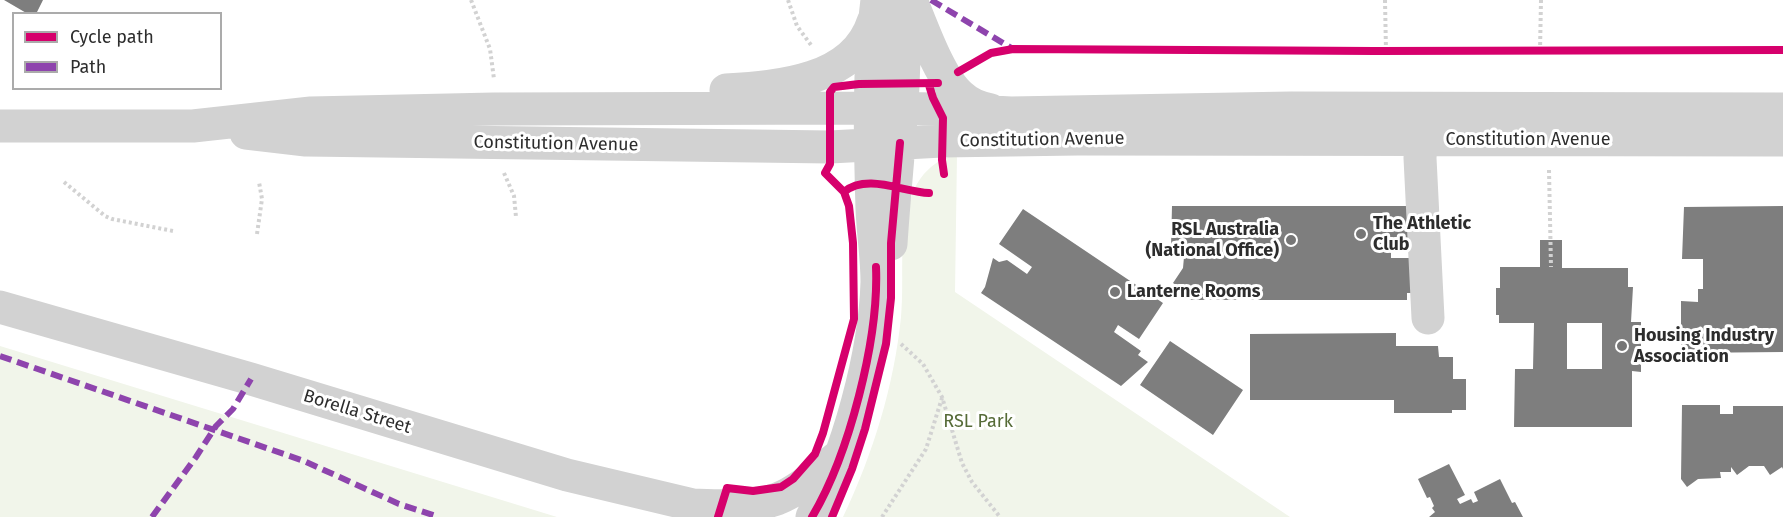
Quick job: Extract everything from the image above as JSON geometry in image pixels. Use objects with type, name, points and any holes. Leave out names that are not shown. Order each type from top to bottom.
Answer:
[{"type":"street","points":[[911,0],[936,57],[958,94],[976,106],[1011,113]]},
{"type":"street","points":[[634,109],[676,93],[770,87],[801,80],[829,64],[845,62],[855,53],[885,3]]},
{"type":"street","points":[[812,517],[840,455],[862,381],[875,311],[886,109],[904,54],[885,3]]},
{"type":"street","name":"Constitution Avenue","points":[[0,126],[194,126],[311,113],[634,109],[886,109],[1011,113],[1291,108],[1783,109]]},
{"type":"street","points":[[1413,108],[1420,158],[1428,318]]},
{"type":"street","name":"Constitution Avenue","points":[[194,126],[306,140],[830,147],[1119,139],[1783,140]]},
{"type":"street","points":[[832,517],[852,469],[865,429],[886,344],[891,298],[891,243],[885,144]]},
{"type":"street","name":"Borella Street","points":[[0,307],[567,475],[703,511],[721,506],[776,499],[809,480],[840,455]]},
{"type":"path","points":[[471,0],[490,49]]},
{"type":"path","points":[[788,0],[789,8],[800,31],[829,64]]},
{"type":"path","points":[[1385,0],[1386,51]]},
{"type":"path","points":[[1528,51],[1543,51],[1541,0]]},
{"type":"path","points":[[1376,51],[1398,51]]},
{"type":"path","points":[[501,167],[514,196],[516,217]]},
{"type":"path","points":[[1549,169],[1551,267]]},
{"type":"path","points":[[64,182],[105,216],[173,231]]},
{"type":"path","points":[[257,234],[262,199],[259,182]]},
{"type":"path","points":[[901,345],[923,364],[942,397],[962,463],[972,482],[1000,517]]},
{"type":"path","points":[[882,517],[926,449],[942,397]]},
{"type":"green space","name":"RSL Park","points":[[957,155],[955,292],[1290,517],[843,517],[873,444],[893,368],[901,317],[903,239],[907,209],[915,188],[924,174],[935,164]]},
{"type":"green space","points":[[0,346],[557,517],[0,517]]},
{"type":"building","points":[[4,0],[43,0],[37,12],[25,12]]},
{"type":"building","points":[[1172,206],[1418,206],[1418,248],[1391,248],[1391,258],[1418,258],[1418,293],[1407,293],[1407,300],[1184,300],[1184,291],[1173,283],[1183,268],[1184,257],[1196,258],[1196,247],[1171,247]]},
{"type":"building","points":[[1783,206],[1783,352],[1681,353],[1681,301],[1698,302],[1698,289],[1703,289],[1703,259],[1682,259],[1684,207]]},
{"type":"building","points":[[1023,209],[1163,303],[1139,339],[1118,325],[1114,332],[1141,351],[1138,355],[1148,362],[1121,386],[981,293],[985,287],[993,258],[999,262],[1007,260],[1027,274],[1032,267],[999,244]]},
{"type":"building","name":"Housing Industry Association","points":[[1540,240],[1562,240],[1562,268],[1628,268],[1628,287],[1633,287],[1631,322],[1641,322],[1641,372],[1632,371],[1632,427],[1514,427],[1515,369],[1533,369],[1534,323],[1499,323],[1499,315],[1496,315],[1496,288],[1500,288],[1500,267],[1540,267]],"holes":[[[1567,323],[1602,323],[1602,369],[1567,369]]]},
{"type":"building","points":[[1396,333],[1396,346],[1438,346],[1439,357],[1453,357],[1453,379],[1466,379],[1466,410],[1452,410],[1452,413],[1394,413],[1394,400],[1250,400],[1250,334]]},
{"type":"building","points":[[1170,341],[1243,390],[1213,435],[1140,385]]},
{"type":"building","points":[[1682,405],[1720,405],[1720,414],[1733,414],[1733,406],[1783,406],[1783,469],[1782,467],[1770,475],[1764,466],[1749,466],[1737,475],[1731,467],[1731,472],[1720,472],[1721,478],[1698,479],[1687,487],[1681,479]]},
{"type":"building","points":[[1449,464],[1465,495],[1457,499],[1460,504],[1471,499],[1473,503],[1478,501],[1474,492],[1500,479],[1512,503],[1515,502],[1523,517],[1429,517],[1435,512],[1432,508],[1434,506],[1430,497],[1427,498],[1418,479]]},
{"type":"marked path","points":[[931,0],[1013,49]]},
{"type":"marked path","points":[[0,356],[304,461],[399,504],[439,517]]},
{"type":"marked path","points":[[152,517],[216,426],[233,409],[251,379]]},
{"type":"cycle path","points":[[958,72],[991,53],[1013,49],[1783,50]]},
{"type":"cycle path","points":[[718,517],[727,488],[753,491],[781,487],[793,479],[815,454],[823,433],[854,319],[853,243],[849,206],[844,192],[825,173],[830,164],[830,92],[834,87],[859,84],[938,83]]},
{"type":"cycle path","points":[[929,85],[943,118],[944,174]]},
{"type":"cycle path","points":[[832,517],[852,469],[865,429],[886,344],[891,298],[891,243],[900,143]]},
{"type":"cycle path","points":[[844,192],[863,184],[874,184],[929,193]]},
{"type":"cycle path","points":[[812,517],[838,462],[859,396],[872,328],[876,296],[876,267]]},
{"type":"place","name":"The Athletic Club","points":[[1361,234]]},
{"type":"place","name":"RSL Australia (National Office)","points":[[1291,240]]},
{"type":"place","name":"Lanterne Rooms","points":[[1115,292]]},
{"type":"place","name":"Housing Industry Association","points":[[1622,346]]}]
